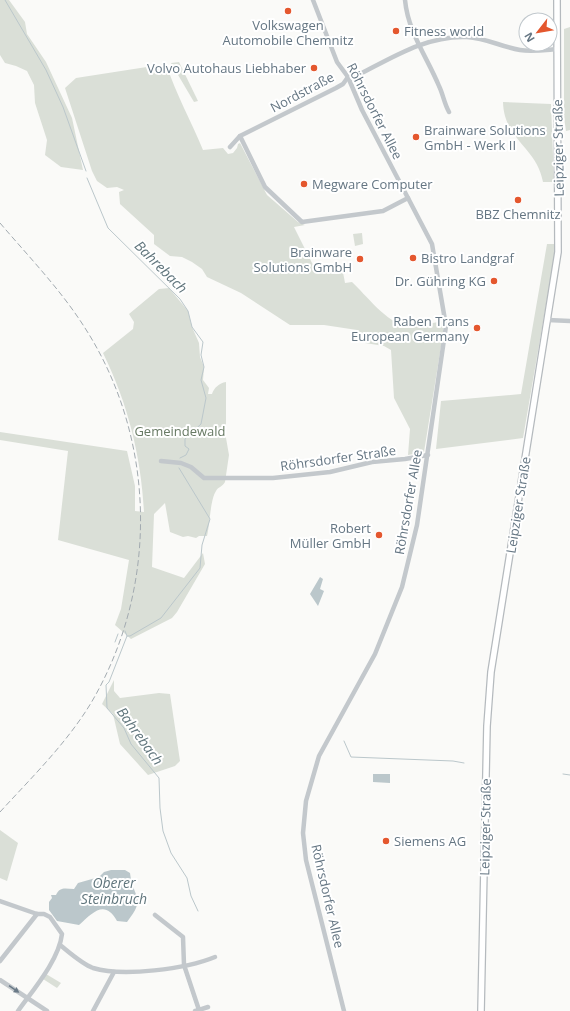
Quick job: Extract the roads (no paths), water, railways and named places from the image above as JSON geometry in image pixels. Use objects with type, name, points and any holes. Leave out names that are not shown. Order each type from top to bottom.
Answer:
[{"type":"main road","name":"Leipziger Straße","points":[[557,0],[557,12]]},
{"type":"main road","name":"Leipziger Straße","points":[[481,1011],[489,690],[558,252],[557,52]]},
{"type":"street","name":"Röhrsdorfer Allee","points":[[313,0],[337,62],[348,77],[362,110],[408,198],[434,252],[446,326],[428,455],[413,543],[402,587],[372,661],[319,756],[306,801],[303,833],[306,860],[344,1011]]},
{"type":"street","points":[[405,0],[407,15],[418,45],[440,86],[444,104],[449,112]]},
{"type":"street","name":"Nordstraße","points":[[230,147],[240,136],[336,88],[343,84],[348,77],[356,76],[418,45],[435,40],[467,37],[494,41],[518,49]]},
{"type":"street","points":[[240,136],[265,186],[302,222],[383,211],[408,198]]},
{"type":"street","points":[[548,320],[570,321]]},
{"type":"street","name":"Röhrsdorfer Straße","points":[[161,461],[181,463],[191,467],[204,478],[273,478],[330,472],[372,462],[428,455]]},
{"type":"street","points":[[0,901],[50,917],[62,934],[60,945],[45,973],[18,1011]]},
{"type":"street","points":[[0,962],[37,914]]},
{"type":"street","points":[[155,915],[182,935],[184,965],[197,1010],[208,1007]]},
{"type":"street","points":[[60,945],[89,966],[114,972],[184,965],[204,962],[215,957]]},
{"type":"street","points":[[93,1011],[114,972]]},
{"type":"street","points":[[0,980],[47,1011]]},
{"type":"water","points":[[320,577],[323,579],[320,589],[324,591],[318,606],[310,594]]},
{"type":"water","points":[[373,774],[390,774],[390,783],[373,782]]},
{"type":"water","name":"Oberer Steinbruch","points":[[111,870],[125,870],[130,873],[138,902],[133,914],[127,922],[117,921],[112,914],[103,909],[94,912],[79,925],[57,921],[49,910],[49,902],[52,898],[51,895],[56,895],[61,889],[74,889],[78,883],[99,877],[104,872]]},
{"type":"waterway","name":"Bahrebach","points":[[5,0],[46,70],[63,107],[86,171]]},
{"type":"waterway","name":"Bahrebach","points":[[87,178],[108,228],[180,299],[188,311],[192,327],[203,342],[201,355],[204,367],[201,380],[206,398],[201,424],[185,439],[185,446],[189,449],[186,455],[180,458]]},
{"type":"waterway","name":"Bahrebach","points":[[179,468],[210,519],[202,545],[200,568],[161,618],[130,636],[127,636],[109,682],[106,685],[107,708],[124,728],[131,744],[159,778],[160,808],[163,831],[171,853],[187,878],[191,896],[198,911]]},
{"type":"waterway","name":"Bahrebach","points":[[125,631],[127,636]]},
{"type":"waterway","points":[[115,642],[118,634]]},
{"type":"waterway","points":[[344,741],[351,757],[453,761],[464,763]]},
{"type":"waterway","points":[[563,774],[570,775]]},
{"type":"railway","points":[[0,223],[66,300],[85,328],[109,372],[126,418],[136,466],[140,514],[138,563],[129,612],[113,658],[91,703],[71,732],[48,760],[0,812]]},
{"type":"place","name":"Volkswagen Automobile Chemnitz","points":[[288,11]]},
{"type":"place","name":"Fitness world","points":[[396,31]]},
{"type":"place","name":"Volvo Autohaus Liebhaber","points":[[314,68]]},
{"type":"place","name":"Brainware Solutions GmbH - Werk II","points":[[416,137]]},
{"type":"place","name":"Megware Computer","points":[[304,184]]},
{"type":"place","name":"BBZ Chemnitz","points":[[518,200]]},
{"type":"place","name":"Bistro Landgraf","points":[[413,258]]},
{"type":"place","name":"Brainware Solutions GmbH","points":[[360,259]]},
{"type":"place","name":"Dr. Gühring KG","points":[[494,281]]},
{"type":"place","name":"Raben Trans European Germany","points":[[477,328]]},
{"type":"place","name":"Robert Müller GmbH","points":[[379,535]]},
{"type":"place","name":"Siemens AG","points":[[386,841]]},
{"type":"park label","name":"Gemeindewald","points":[[180,431]]}]
